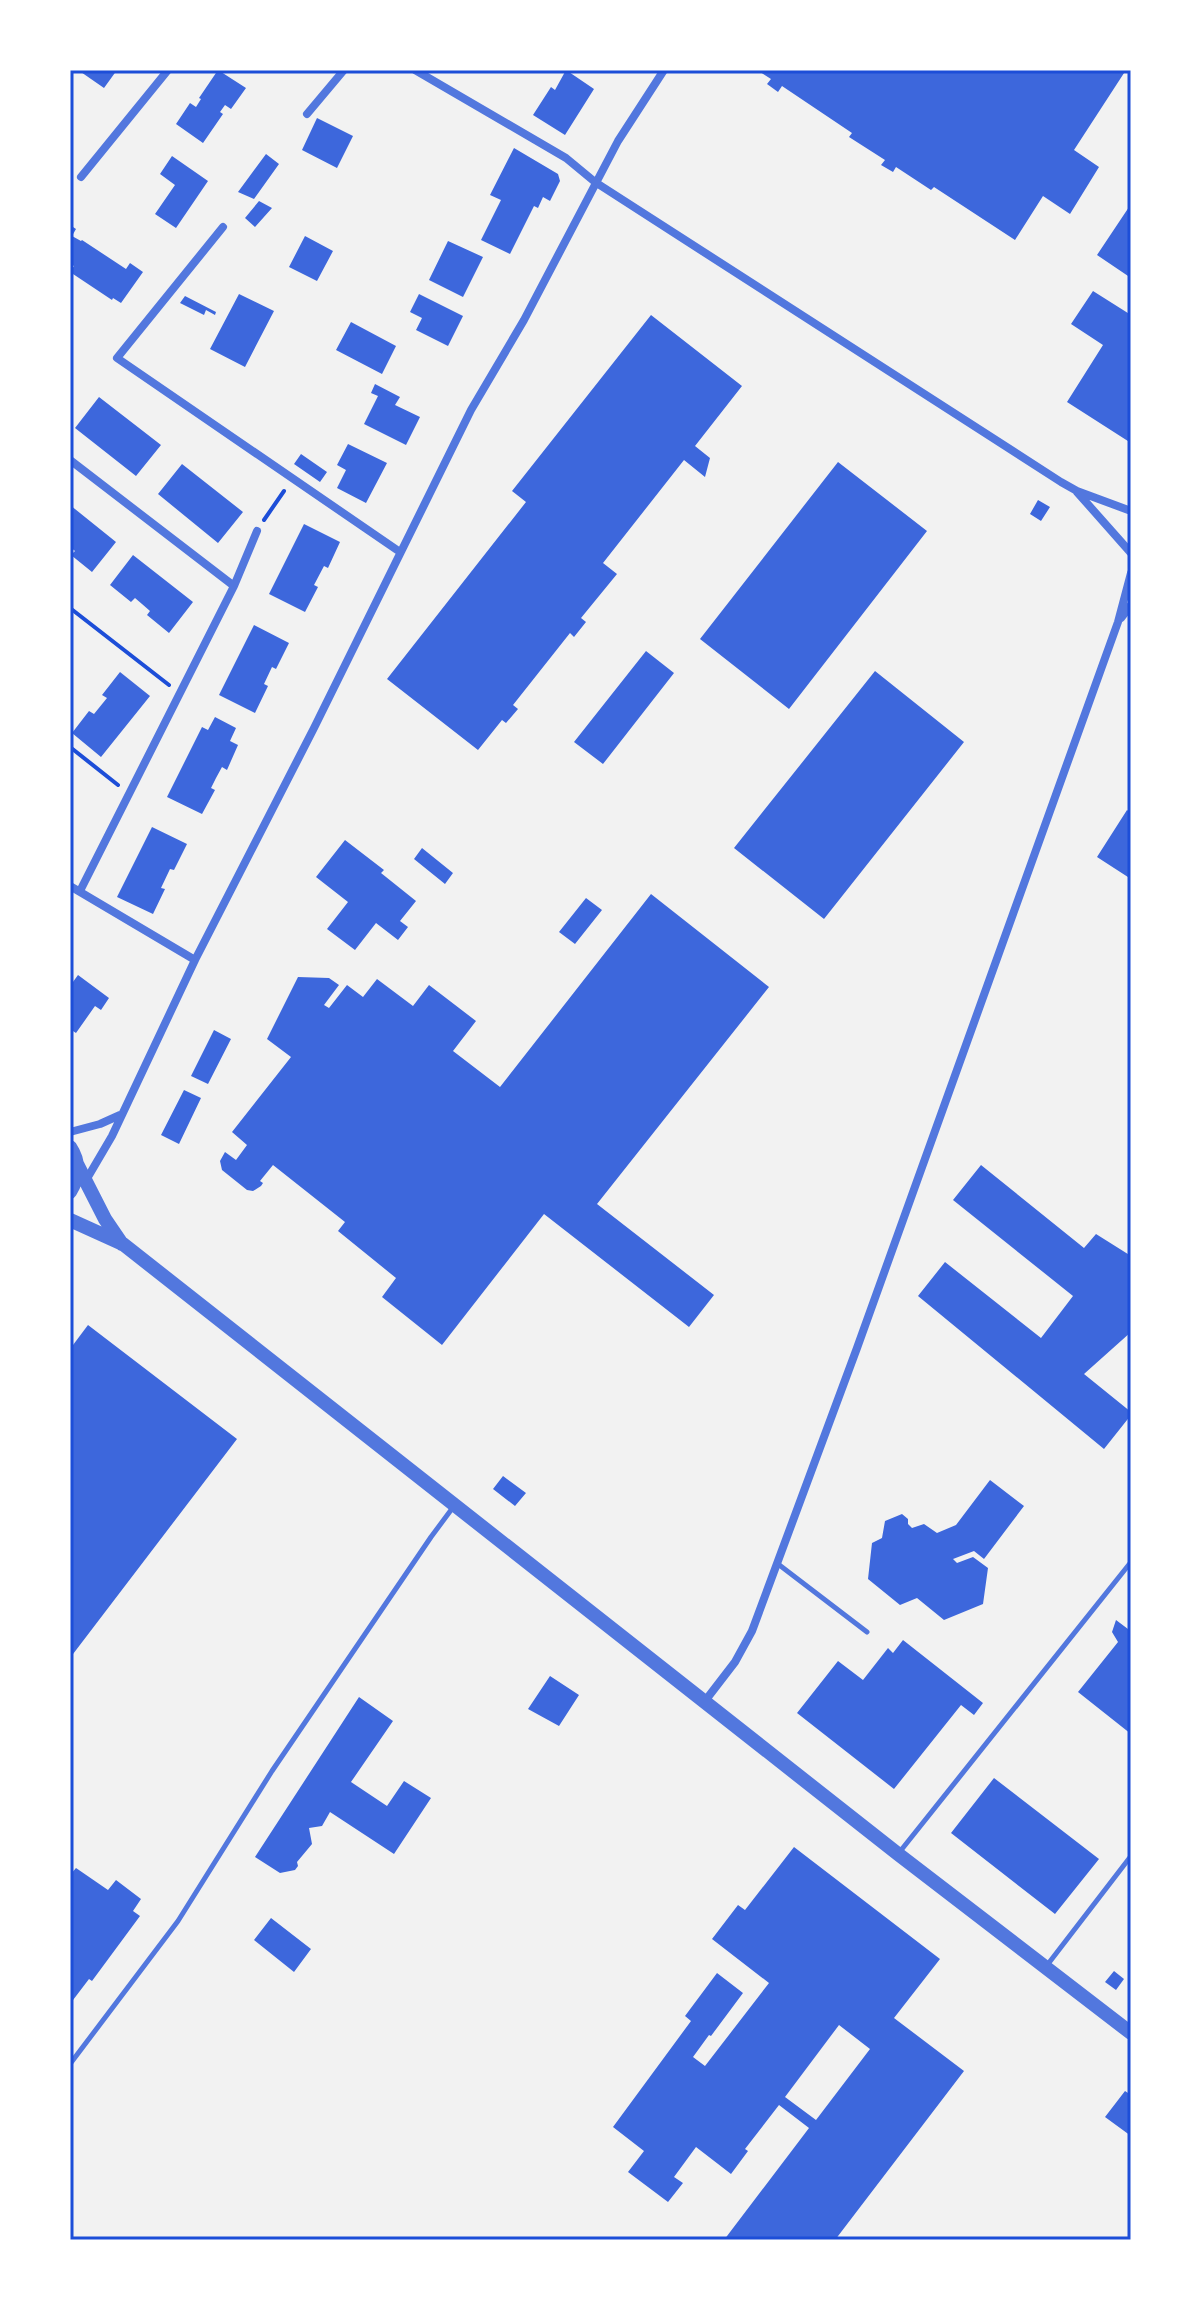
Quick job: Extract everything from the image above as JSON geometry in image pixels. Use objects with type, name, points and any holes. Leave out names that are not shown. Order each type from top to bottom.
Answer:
[{"type":"street","points":[[81,177],[168,70]]},
{"type":"street","points":[[307,114],[344,70]]},
{"type":"street","points":[[415,70],[566,158],[595,182],[1077,491],[1131,511]]},
{"type":"street","points":[[70,1193],[85,1183],[112,1136],[195,960],[471,410],[524,320],[618,141],[662,73],[652,70]]},
{"type":"street","points":[[223,227],[117,358],[400,552]]},
{"type":"street","points":[[70,460],[234,586]]},
{"type":"street","points":[[1077,491],[1131,553]]},
{"type":"street","points":[[80,891],[234,586],[257,531]]},
{"type":"street","points":[[705,1701],[735,1662],[752,1631],[1118,622],[1131,573]]},
{"type":"street","points":[[1118,622],[1131,605]]},
{"type":"street","points":[[70,886],[195,960]]},
{"type":"street","points":[[70,1132],[120,1115]]},
{"type":"street","points":[[70,1147],[85,1183],[123,1244]]},
{"type":"street","points":[[70,1193],[77,1164]]},
{"type":"street","points":[[70,1220],[123,1244],[898,1854],[1131,2033]]},
{"type":"lane","points":[[70,2064],[178,1921],[272,1771],[455,1505]]},
{"type":"lane","points":[[898,1854],[1131,1562]]},
{"type":"lane","points":[[777,1563],[867,1632]]},
{"type":"lane","points":[[1045,1968],[1131,1856]]},
{"type":"path","points":[[257,531],[293,479]]},
{"type":"path","points":[[70,617],[72,609],[180,695]]},
{"type":"path","points":[[70,747],[129,794]]},
{"type":"building","points":[[78,70],[117,70],[104,88]]},
{"type":"building","points":[[218,70],[246,88],[231,109],[225,105],[220,112],[223,114],[203,143],[176,124],[190,103],[196,107]]},
{"type":"building","points":[[566,70],[594,89],[565,135],[533,115],[551,87],[555,90]]},
{"type":"building","points":[[757,70],[1126,70],[1074,150],[1099,167],[1070,214],[1043,196],[1015,240],[934,187],[931,190],[896,167],[893,172],[881,165],[885,160],[849,137],[852,133],[782,86],[778,92],[767,84],[771,79]]},
{"type":"building","points":[[317,118],[353,136],[337,168],[302,150]]},
{"type":"building","points":[[514,148],[558,174],[560,181],[550,201],[543,197],[538,208],[534,206],[510,254],[481,240],[501,200],[490,195]]},
{"type":"building","points":[[266,154],[279,164],[254,199],[238,192]]},
{"type":"building","points":[[172,156],[208,181],[176,228],[155,214],[175,185],[160,174]]},
{"type":"building","points":[[259,201],[272,208],[255,227],[245,218]]},
{"type":"building","points":[[1131,204],[1131,278],[1097,255]]},
{"type":"building","points":[[70,225],[76,229],[72,236],[126,269],[130,263],[143,272],[121,303],[70,272],[74,266],[70,264]]},
{"type":"building","points":[[305,236],[333,251],[317,281],[289,267]]},
{"type":"building","points":[[448,241],[483,257],[463,297],[429,280]]},
{"type":"building","points":[[1093,291],[1131,315],[1131,443],[1067,402],[1103,345],[1071,324]]},
{"type":"building","points":[[239,294],[274,311],[245,367],[210,349]]},
{"type":"building","points":[[419,294],[463,316],[448,346],[416,330],[422,318],[410,312]]},
{"type":"building","points":[[185,296],[216,312],[215,315],[206,310],[204,315],[180,303]]},
{"type":"building","points":[[651,315],[742,386],[695,446],[710,458],[705,477],[684,460],[603,563],[617,574],[581,618],[586,622],[574,637],[570,633],[513,705],[518,709],[506,723],[502,720],[478,750],[387,679],[526,502],[512,491]]},
{"type":"building","points":[[351,322],[396,346],[382,374],[336,350]]},
{"type":"building","points":[[375,384],[400,397],[395,405],[420,417],[406,445],[364,424],[378,396],[371,393]]},
{"type":"building","points":[[99,397],[161,445],[136,476],[75,428]]},
{"type":"building","points":[[348,444],[387,463],[366,503],[337,488],[346,470],[337,465]]},
{"type":"building","points":[[301,454],[327,472],[320,482],[294,464]]},
{"type":"building","points":[[838,462],[927,531],[789,709],[700,639]]},
{"type":"building","points":[[182,464],[243,512],[218,543],[158,494]]},
{"type":"building","points":[[1038,500],[1050,507],[1041,521],[1030,514]]},
{"type":"building","points":[[70,505],[116,542],[92,572],[71,555],[75,551],[70,547]]},
{"type":"building","points":[[304,524],[340,542],[328,568],[324,566],[314,585],[318,587],[305,612],[269,594]]},
{"type":"building","points":[[133,555],[193,602],[169,633],[147,615],[150,611],[135,598],[131,602],[110,585]]},
{"type":"building","points":[[254,625],[289,643],[276,669],[272,667],[264,684],[268,686],[255,713],[219,695]]},
{"type":"building","points":[[646,651],[674,673],[603,764],[574,742]]},
{"type":"building","points":[[875,671],[964,742],[824,919],[734,848]]},
{"type":"building","points":[[120,672],[150,696],[101,757],[72,733],[89,711],[94,714],[107,698],[102,695]]},
{"type":"building","points":[[215,717],[236,728],[230,741],[238,745],[227,770],[222,767],[216,778],[211,788],[215,790],[202,814],[167,797],[202,727],[208,730]]},
{"type":"building","points":[[1127,810],[1131,813],[1131,879],[1097,857]]},
{"type":"building","points":[[152,827],[187,844],[174,870],[170,869],[153,914],[117,897]]},
{"type":"building","points":[[345,840],[384,870],[381,873],[416,901],[400,921],[408,927],[398,940],[376,923],[355,950],[327,929],[348,902],[316,877]]},
{"type":"building","points":[[422,848],[453,873],[445,884],[414,859]]},
{"type":"building","points":[[651,894],[769,987],[597,1204],[714,1295],[689,1327],[544,1214],[442,1345],[382,1297],[396,1278],[338,1231],[345,1222],[273,1165],[260,1181],[263,1183],[261,1186],[253,1191],[247,1190],[222,1170],[220,1161],[225,1152],[236,1160],[247,1145],[232,1132],[291,1057],[267,1039],[298,977],[329,978],[339,985],[324,1005],[329,1008],[347,985],[363,997],[377,979],[413,1006],[429,985],[476,1021],[453,1051],[500,1087]]},
{"type":"building","points":[[586,898],[602,910],[575,944],[559,932]]},
{"type":"building","points":[[78,975],[109,998],[101,1010],[95,1006],[76,1033],[70,1029],[70,986]]},
{"type":"building","points":[[214,1030],[231,1039],[208,1084],[191,1076]]},
{"type":"building","points":[[184,1090],[201,1098],[179,1144],[161,1135]]},
{"type":"building","points":[[981,1165],[1084,1248],[1096,1234],[1131,1256],[1131,1332],[1084,1374],[1131,1412],[1104,1449],[918,1296],[945,1262],[1041,1338],[1073,1296],[953,1200]]},
{"type":"building","points":[[88,1325],[237,1439],[70,1658],[70,1349]]},
{"type":"building","points":[[503,1476],[526,1493],[515,1506],[493,1489]]},
{"type":"building","points":[[990,1480],[1024,1506],[984,1559],[974,1551],[953,1559],[957,1563],[973,1557],[988,1568],[983,1604],[944,1620],[917,1598],[900,1605],[868,1579],[872,1543],[882,1538],[885,1521],[902,1514],[912,1528],[924,1524],[937,1533],[956,1525]]},
{"type":"building","points":[[1116,1620],[1128,1629],[1131,1626],[1131,1734],[1078,1692],[1118,1642],[1112,1632]]},
{"type":"building","points":[[903,1640],[983,1703],[974,1715],[961,1705],[894,1789],[797,1713],[838,1661],[863,1680],[888,1648],[893,1653]]},
{"type":"building","points":[[550,1676],[579,1695],[559,1726],[528,1709]]},
{"type":"building","points":[[359,1697],[393,1721],[351,1782],[387,1806],[404,1781],[431,1798],[394,1854],[330,1812],[322,1826],[309,1828],[312,1844],[297,1862],[295,1870],[280,1873],[255,1857]]},
{"type":"building","points":[[994,1778],[1099,1859],[1055,1914],[951,1833]]},
{"type":"building","points":[[794,1847],[940,1959],[894,2018],[964,2071],[835,2240],[724,2240],[809,2128],[779,2105],[745,2149],[748,2151],[731,2174],[696,2147],[674,2177],[683,2183],[668,2202],[628,2172],[644,2151],[613,2127],[691,2021],[685,2016],[717,1973],[743,1993],[693,2057],[705,2066],[769,1983],[712,1939],[738,1905],[745,1910]],"holes":[[[839,2025],[870,2049],[816,2120],[785,2097]]]},
{"type":"building","points":[[76,1868],[108,1890],[116,1880],[141,1899],[133,1911],[140,1916],[92,1981],[89,1979],[70,2004],[70,1875]]},
{"type":"building","points":[[271,1918],[311,1949],[294,1972],[254,1940]]},
{"type":"building","points":[[1114,1971],[1124,1979],[1116,1990],[1105,1982]]},
{"type":"building","points":[[1125,2091],[1131,2095],[1131,2136],[1105,2117]]}]
